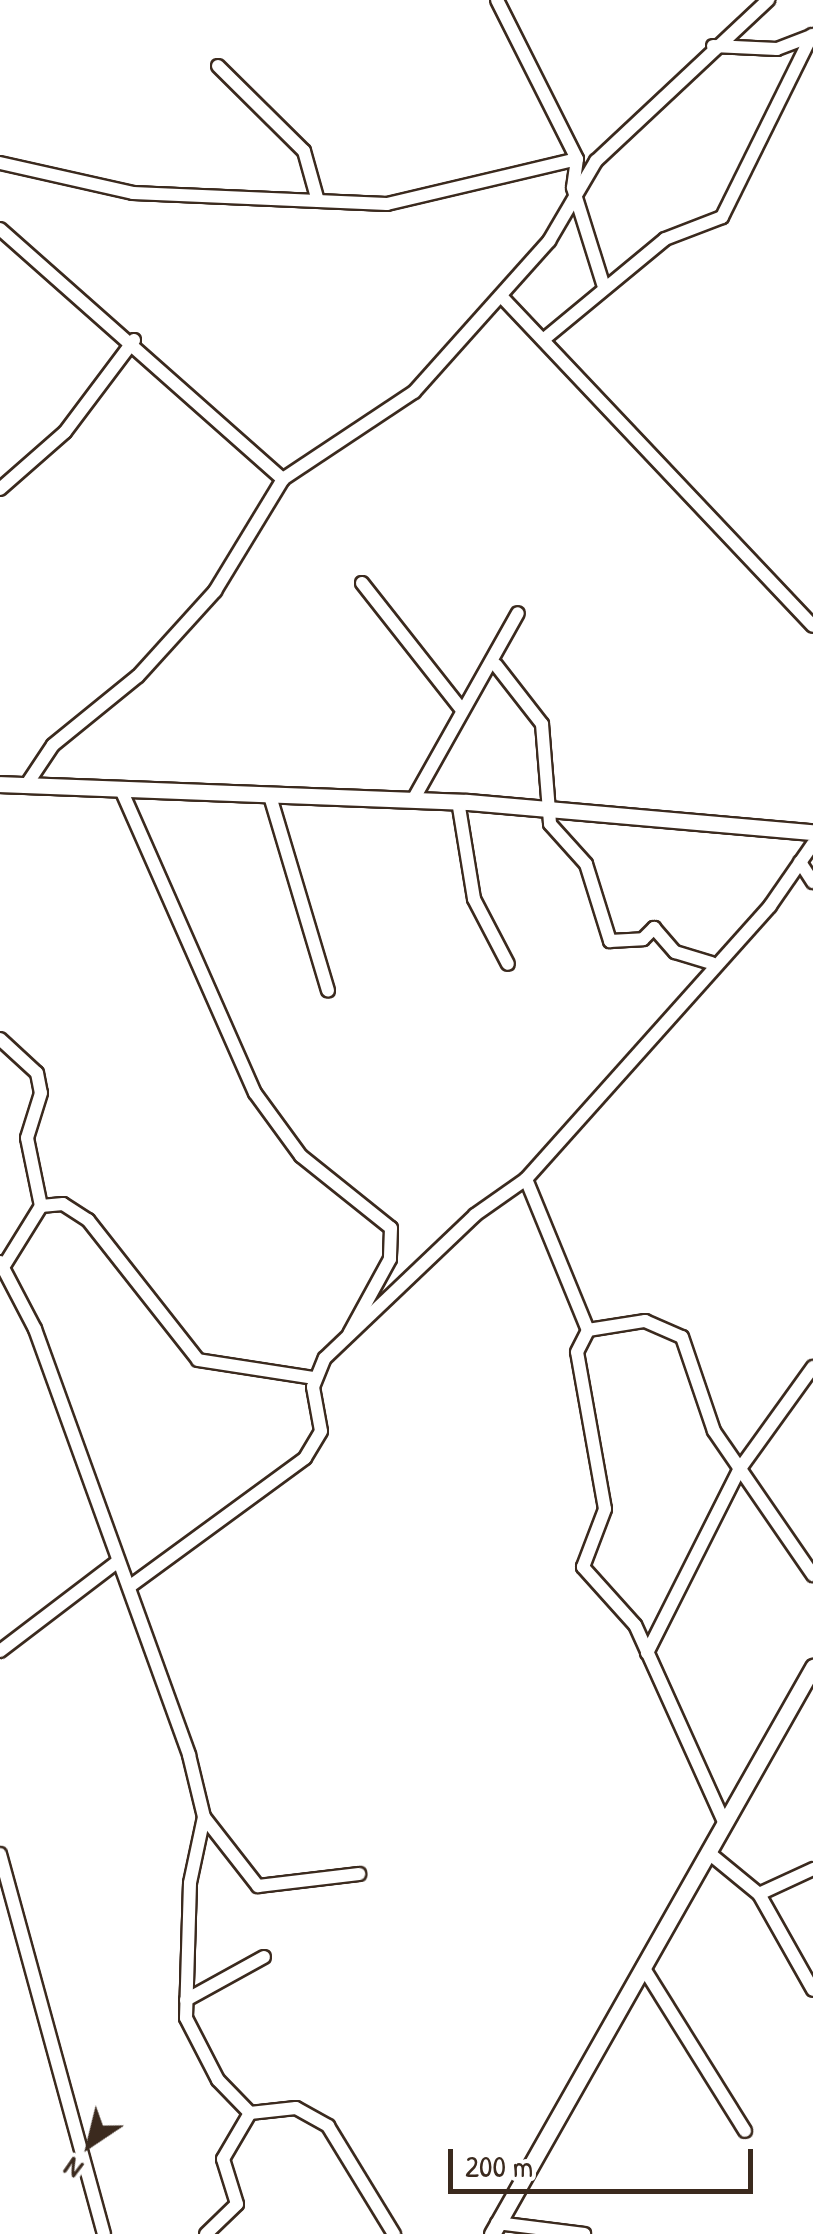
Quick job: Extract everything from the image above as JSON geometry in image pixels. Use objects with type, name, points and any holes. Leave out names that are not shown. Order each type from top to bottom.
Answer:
[{"type":"street","points":[[25,787],[53,745],[138,676],[214,591],[284,479],[414,392],[548,241],[573,188],[577,159],[497,0]]},
{"type":"street","points":[[573,188],[713,46],[768,0]]},
{"type":"street","points":[[713,46],[777,49],[813,35]]},
{"type":"street","points":[[542,340],[603,284],[665,239],[722,217],[813,35]]},
{"type":"street","points":[[218,66],[304,152],[318,201]]},
{"type":"street","points":[[0,163],[133,193],[387,204],[577,159]]},
{"type":"street","points":[[573,188],[603,284]]},
{"type":"street","points":[[0,229],[134,340],[284,479]]},
{"type":"street","points":[[501,296],[813,626]]},
{"type":"street","points":[[0,490],[64,432],[134,340]]},
{"type":"street","points":[[362,584],[462,710]]},
{"type":"street","points":[[414,800],[462,710],[473,681],[496,664],[518,612]]},
{"type":"street","points":[[496,664],[542,724],[548,809],[554,834],[596,883],[612,944],[654,928],[675,952],[711,963]]},
{"type":"street","points":[[0,784],[123,794],[458,802],[813,832]]},
{"type":"street","points":[[123,794],[255,1093],[301,1156],[391,1228],[380,1285],[345,1340],[314,1378],[321,1431],[312,1450],[129,1587]]},
{"type":"street","points":[[270,796],[328,991]]},
{"type":"street","points":[[458,802],[474,899],[508,964]]},
{"type":"street","points":[[345,1340],[397,1298],[475,1215],[526,1179],[813,844]]},
{"type":"street","points":[[800,862],[813,882]]},
{"type":"street","points":[[0,1038],[40,1085],[27,1138],[41,1206],[3,1263],[129,1587],[204,1818],[258,1886],[359,1874]]},
{"type":"street","points":[[526,1179],[588,1330],[577,1352],[605,1509],[583,1567],[647,1653],[725,1824]]},
{"type":"street","points":[[41,1206],[63,1204],[88,1220],[198,1360],[314,1378]]},
{"type":"street","points":[[380,1285],[397,1298]]},
{"type":"street","points":[[369,1305],[374,1319]]},
{"type":"street","points":[[588,1330],[646,1320],[682,1338],[694,1392],[739,1470],[813,1575]]},
{"type":"street","points":[[647,1653],[739,1470],[813,1367]]},
{"type":"street","points":[[0,1650],[118,1561]]},
{"type":"street","points":[[584,2234],[495,2229],[813,1667]]},
{"type":"street","points":[[204,1818],[186,2000],[218,2080],[250,2113],[319,2116],[394,2234]]},
{"type":"street","points":[[709,1853],[759,1894],[813,1990]]},
{"type":"street","points":[[0,1854],[96,2232]]},
{"type":"street","points":[[759,1894],[813,1869]]},
{"type":"street","points":[[186,2000],[264,1958]]},
{"type":"street","points":[[643,1966],[744,2131]]},
{"type":"street","points":[[206,2234],[237,2204],[224,2156],[250,2113]]}]
